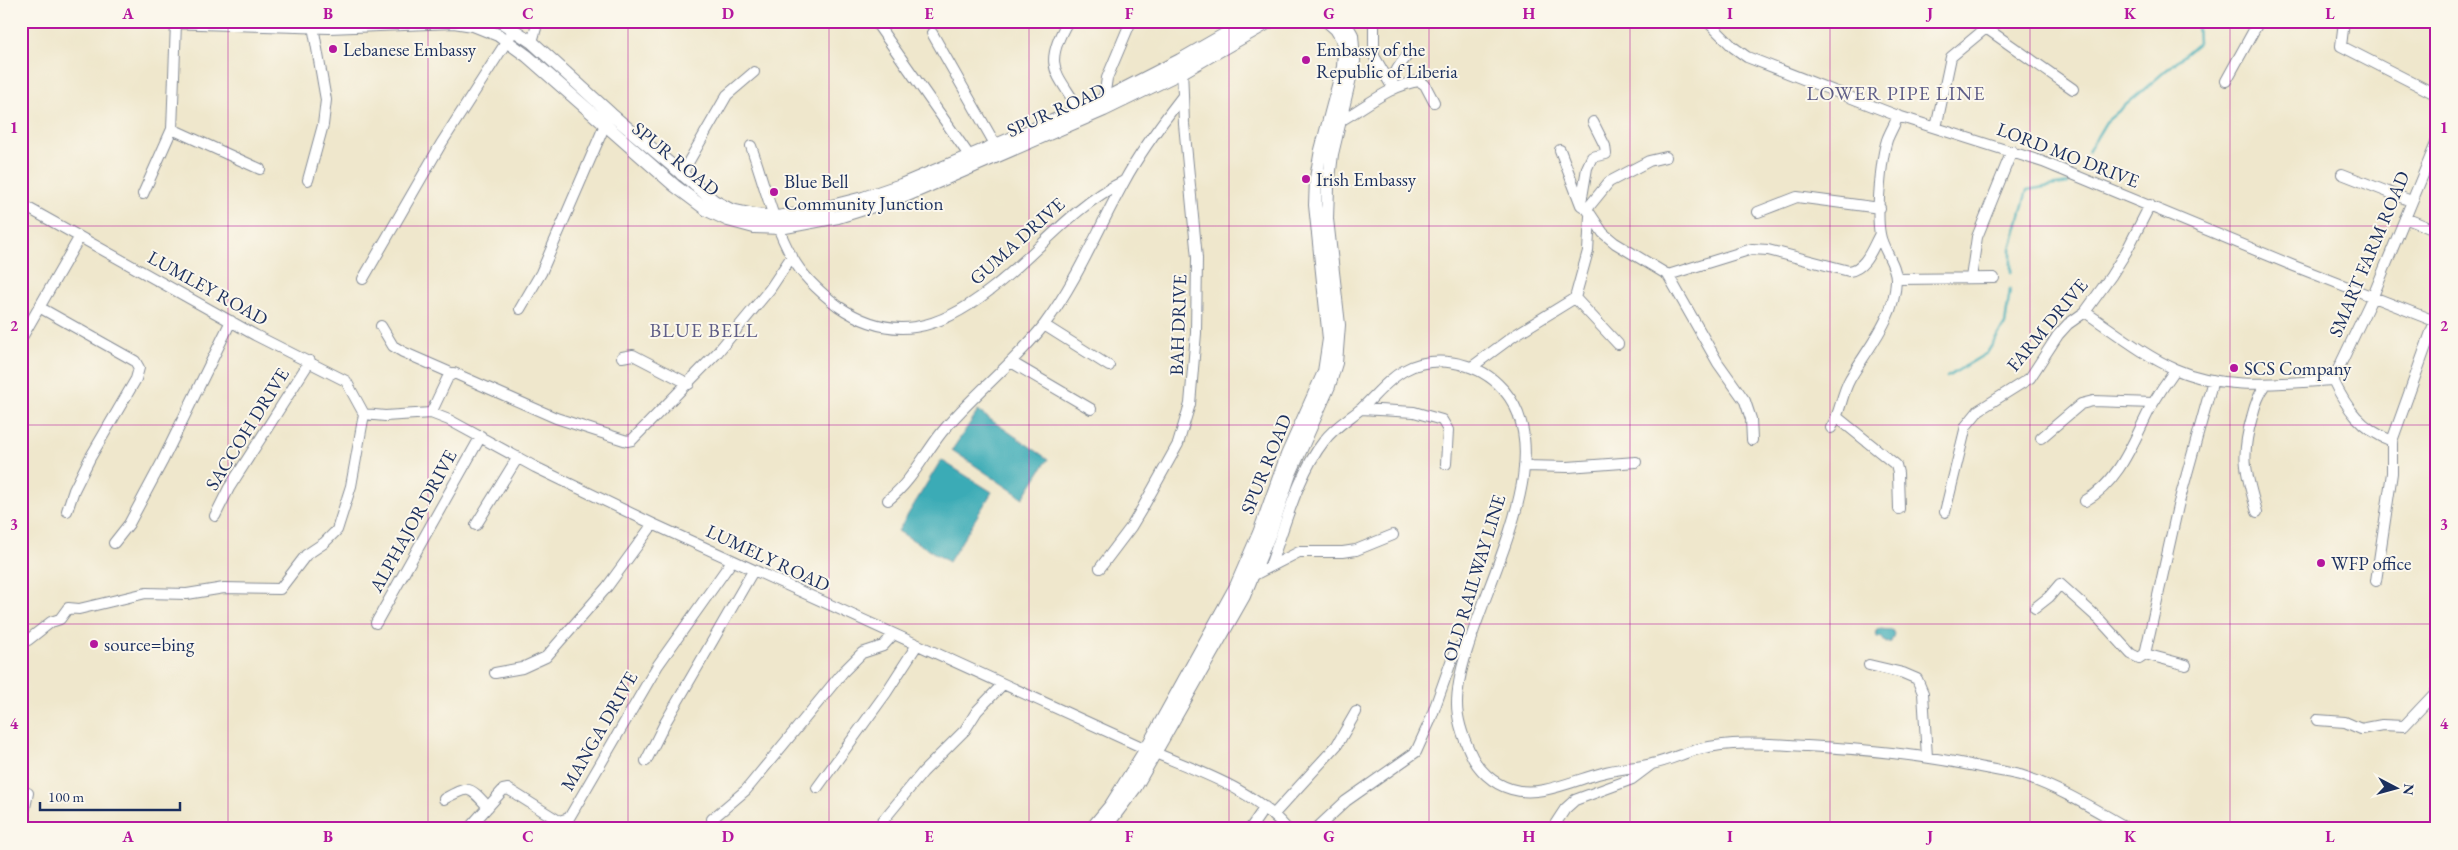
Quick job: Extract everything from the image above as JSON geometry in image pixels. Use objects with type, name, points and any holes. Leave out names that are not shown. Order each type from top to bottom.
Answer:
[{"type":"main road","name":"SPUR ROAD","points":[[138,21],[313,26],[329,24],[454,22],[473,24],[506,40],[714,201],[731,210],[778,222]]},
{"type":"main road","name":"SPUR ROAD","points":[[500,21],[532,42],[675,186],[708,210],[728,220],[754,227],[778,222],[838,217],[1103,105],[1182,66],[1220,44],[1271,21]]},
{"type":"main road","name":"SPUR ROAD","points":[[1220,44],[1248,21]]},
{"type":"main road","name":"SPUR ROAD","points":[[1104,829],[1122,808],[1245,567],[1287,455],[1324,372],[1333,326],[1315,205],[1316,187],[1321,150],[1343,67],[1344,51],[1342,39],[1328,21]]},
{"type":"main road","name":"SPUR ROAD","points":[[1091,829],[1151,751],[1254,575],[1293,467],[1329,386],[1336,363],[1327,211],[1332,154],[1354,61],[1352,35],[1344,21]]},
{"type":"main road","name":"SPUR ROAD","points":[[973,161],[995,144],[1015,143]]},
{"type":"street","points":[[532,42],[538,21]]},
{"type":"street","points":[[875,21],[889,45],[945,119],[973,161]]},
{"type":"street","points":[[1068,21],[1056,44],[1053,62],[1056,76],[1081,114]]},
{"type":"street","points":[[1103,105],[1115,55],[1131,21]]},
{"type":"street","points":[[1352,35],[1354,21]]},
{"type":"street","points":[[1374,21],[1374,56],[1391,88]]},
{"type":"street","name":"LORD MO DRIVE","points":[[1707,21],[1732,46],[1747,57],[1898,116],[2012,151],[2150,205],[2294,266],[2436,322]]},
{"type":"street","points":[[2226,80],[2259,21]]},
{"type":"street","points":[[2344,21],[2341,46],[2437,95]]},
{"type":"street","points":[[143,194],[172,129],[176,23]]},
{"type":"street","points":[[1936,128],[1951,57],[1987,25],[2073,89]]},
{"type":"street","points":[[308,180],[326,112],[321,67],[313,26]]},
{"type":"street","points":[[363,279],[441,144],[514,30]]},
{"type":"street","points":[[932,33],[995,144]]},
{"type":"street","points":[[1391,88],[1402,62],[1410,52]]},
{"type":"street","name":"BAH DRIVE","points":[[1100,568],[1131,527],[1178,444],[1190,404],[1196,333],[1198,258],[1182,98],[1182,66]]},
{"type":"street","points":[[681,175],[728,95],[754,72]]},
{"type":"street","points":[[1340,121],[1391,88],[1420,81],[1425,85],[1434,102]]},
{"type":"street","points":[[888,500],[910,480],[942,433],[1044,325],[1088,250],[1124,181],[1145,147],[1182,98]]},
{"type":"street","points":[[1831,428],[1838,418],[1849,380],[1885,323],[1896,279],[1880,234],[1880,208],[1884,153],[1888,138],[1898,116]]},
{"type":"street","points":[[520,309],[541,273],[608,119]]},
{"type":"street","points":[[1474,366],[1515,335],[1575,298],[1584,271],[1586,168],[1592,157],[1606,154],[1605,146],[1593,122]]},
{"type":"street","points":[[172,129],[260,169]]},
{"type":"street","name":"SMART FARM ROAD","points":[[2333,380],[2373,296],[2437,141]]},
{"type":"street","name":"GUMA DRIVE","points":[[752,146],[778,222],[792,256],[802,271],[828,299],[856,318],[888,328],[915,328],[950,315],[989,291],[1031,257],[1076,211],[1100,193],[1124,181]]},
{"type":"street","points":[[1560,150],[1586,210],[1602,233],[1615,244],[1668,275],[1718,363],[1745,401],[1751,419],[1752,440]]},
{"type":"street","points":[[1971,278],[1979,230],[2012,151]]},
{"type":"street","points":[[1586,210],[1609,182],[1649,161],[1666,157]]},
{"type":"street","points":[[2342,174],[2412,202]]},
{"type":"street","points":[[1758,212],[1797,197],[1880,208]]},
{"type":"street","name":"LUMLEY ROAD","points":[[21,204],[230,321],[346,380],[364,414]]},
{"type":"street","name":"FARM DRIVE","points":[[1945,512],[1955,479],[1962,437],[1974,414],[2030,378],[2058,335],[2068,324],[2085,312],[2126,252],[2150,205]]},
{"type":"street","points":[[2405,218],[2437,231]]},
{"type":"street","points":[[1668,275],[1752,249],[1768,250],[1849,271],[1857,270],[1864,264],[1880,234]]},
{"type":"street","points":[[21,339],[79,238]]},
{"type":"street","points":[[380,326],[394,346],[402,352],[451,373],[460,374],[556,418],[627,441],[638,437],[690,384],[770,289],[792,256]]},
{"type":"street","points":[[1896,279],[1994,278]]},
{"type":"street","points":[[1575,298],[1618,344]]},
{"type":"street","points":[[39,308],[136,361],[139,368],[136,379],[79,478],[67,511]]},
{"type":"street","points":[[2085,312],[2175,370],[2213,380],[2266,386],[2333,380],[2344,404],[2355,418],[2367,429],[2392,441]]},
{"type":"street","points":[[114,543],[129,524],[162,462],[230,321]]},
{"type":"street","points":[[2376,581],[2392,473],[2392,441],[2436,322]]},
{"type":"street","points":[[1044,325],[1109,366]]},
{"type":"street","points":[[622,357],[633,354],[690,384]]},
{"type":"street","name":"SACCOH DRIVE","points":[[214,516],[229,488],[310,361]]},
{"type":"street","points":[[1011,362],[1091,409]]},
{"type":"street","name":"OLD RAILWAY LINE","points":[[1270,566],[1298,490],[1324,440],[1392,379],[1408,368],[1430,362],[1474,366],[1496,381],[1510,396],[1520,411],[1524,430],[1524,466],[1512,525],[1472,638],[1457,699],[1458,719],[1474,762],[1483,773],[1510,789],[1526,791],[1548,789],[1624,768],[1652,764],[1701,748],[1738,742],[1869,750],[1927,757],[2018,775],[2042,784],[2129,829]]},
{"type":"street","points":[[2084,500],[2094,495],[2117,472],[2154,403],[2175,370]]},
{"type":"street","points":[[430,413],[451,373]]},
{"type":"street","points":[[2035,608],[2049,597],[2060,584],[2098,619],[2131,654],[2139,658],[2145,654],[2178,506],[2213,380]]},
{"type":"street","points":[[2257,512],[2246,472],[2244,454],[2255,405],[2259,394],[2266,386]]},
{"type":"street","points":[[2040,438],[2082,404],[2102,401],[2154,403]]},
{"type":"street","points":[[1360,408],[1414,412],[1432,415],[1442,420],[1448,430],[1446,464]]},
{"type":"street","name":"LUMELY ROAD","points":[[364,414],[385,416],[430,413],[481,436],[518,457],[753,571],[1151,751],[1218,779],[1265,807],[1287,829]]},
{"type":"street","points":[[21,642],[28,640],[51,622],[60,619],[68,608],[79,609],[146,593],[187,594],[224,588],[280,590],[306,554],[324,543],[337,530],[350,491],[364,414]]},
{"type":"street","points":[[1838,418],[1896,465],[1898,472],[1899,509]]},
{"type":"street","name":"ALPHAJOR DRIVE","points":[[376,623],[481,436]]},
{"type":"street","points":[[476,525],[518,457]]},
{"type":"street","points":[[1524,466],[1568,467],[1636,462]]},
{"type":"street","points":[[495,673],[522,668],[546,657],[607,587],[653,524]]},
{"type":"street","points":[[1254,575],[1299,552],[1343,552],[1356,550],[1393,535]]},
{"type":"street","name":"MANGA DRIVE","points":[[470,827],[503,790],[508,788],[560,821],[568,818],[658,665],[732,560]]},
{"type":"street","points":[[646,761],[665,723],[753,571]]},
{"type":"street","points":[[712,819],[746,790],[786,740],[862,653],[883,646],[893,635]]},
{"type":"street","points":[[1316,829],[1346,801],[1416,752],[1430,721],[1452,659],[1459,647],[1472,638]]},
{"type":"street","points":[[817,788],[886,693],[917,645]]},
{"type":"street","points":[[2145,654],[2186,665]]},
{"type":"street","points":[[1869,665],[1903,673],[1917,679],[1923,693],[1927,757]]},
{"type":"street","points":[[876,829],[923,772],[965,730],[976,711],[1003,684]]},
{"type":"street","points":[[2317,720],[2345,722],[2361,729],[2382,725],[2404,726],[2437,691]]},
{"type":"street","points":[[1274,814],[1337,745],[1356,712]]},
{"type":"street","name":"OLD RAILWAY LINE","points":[[1552,829],[1564,809],[1575,800],[1632,779],[1652,764]]},
{"type":"street","points":[[444,799],[462,789],[470,790],[488,807]]},
{"type":"street","points":[[25,829],[24,812],[28,793]]},
{"type":"street","points":[[1250,829],[1265,807]]},
{"type":"water","points":[[978,411],[1048,459],[1023,498],[952,450]]},
{"type":"water","points":[[941,460],[992,492],[949,562],[898,531]]},
{"type":"water","points":[[1879,629],[1892,630],[1894,634],[1891,642],[1886,643],[1881,637],[1877,637],[1876,632]]},
{"type":"waterway","points":[[2088,152],[2106,122],[2198,43],[2197,21]]},
{"type":"waterway","points":[[2011,272],[2011,249],[2027,190],[2068,183]]},
{"type":"waterway","points":[[1947,377],[1987,353],[2005,324],[2010,290]]},
{"type":"place","name":"Lebanese Embassy","points":[[333,49]]},
{"type":"place","name":"Embassy of the Republic of Liberia","points":[[1306,60]]},
{"type":"place","name":"Irish Embassy","points":[[1306,179]]},
{"type":"place","name":"Blue Bell Community Junction","points":[[774,192]]},
{"type":"place","name":"SCS Company","points":[[2234,368]]},
{"type":"place","name":"WFP office","points":[[2321,563]]},
{"type":"place","name":"source=bing","points":[[94,644]]},
{"type":"district","name":"LOWER PIPE LINE","points":[[1896,93]]},
{"type":"district","name":"BLUE BELL","points":[[704,330]]}]
